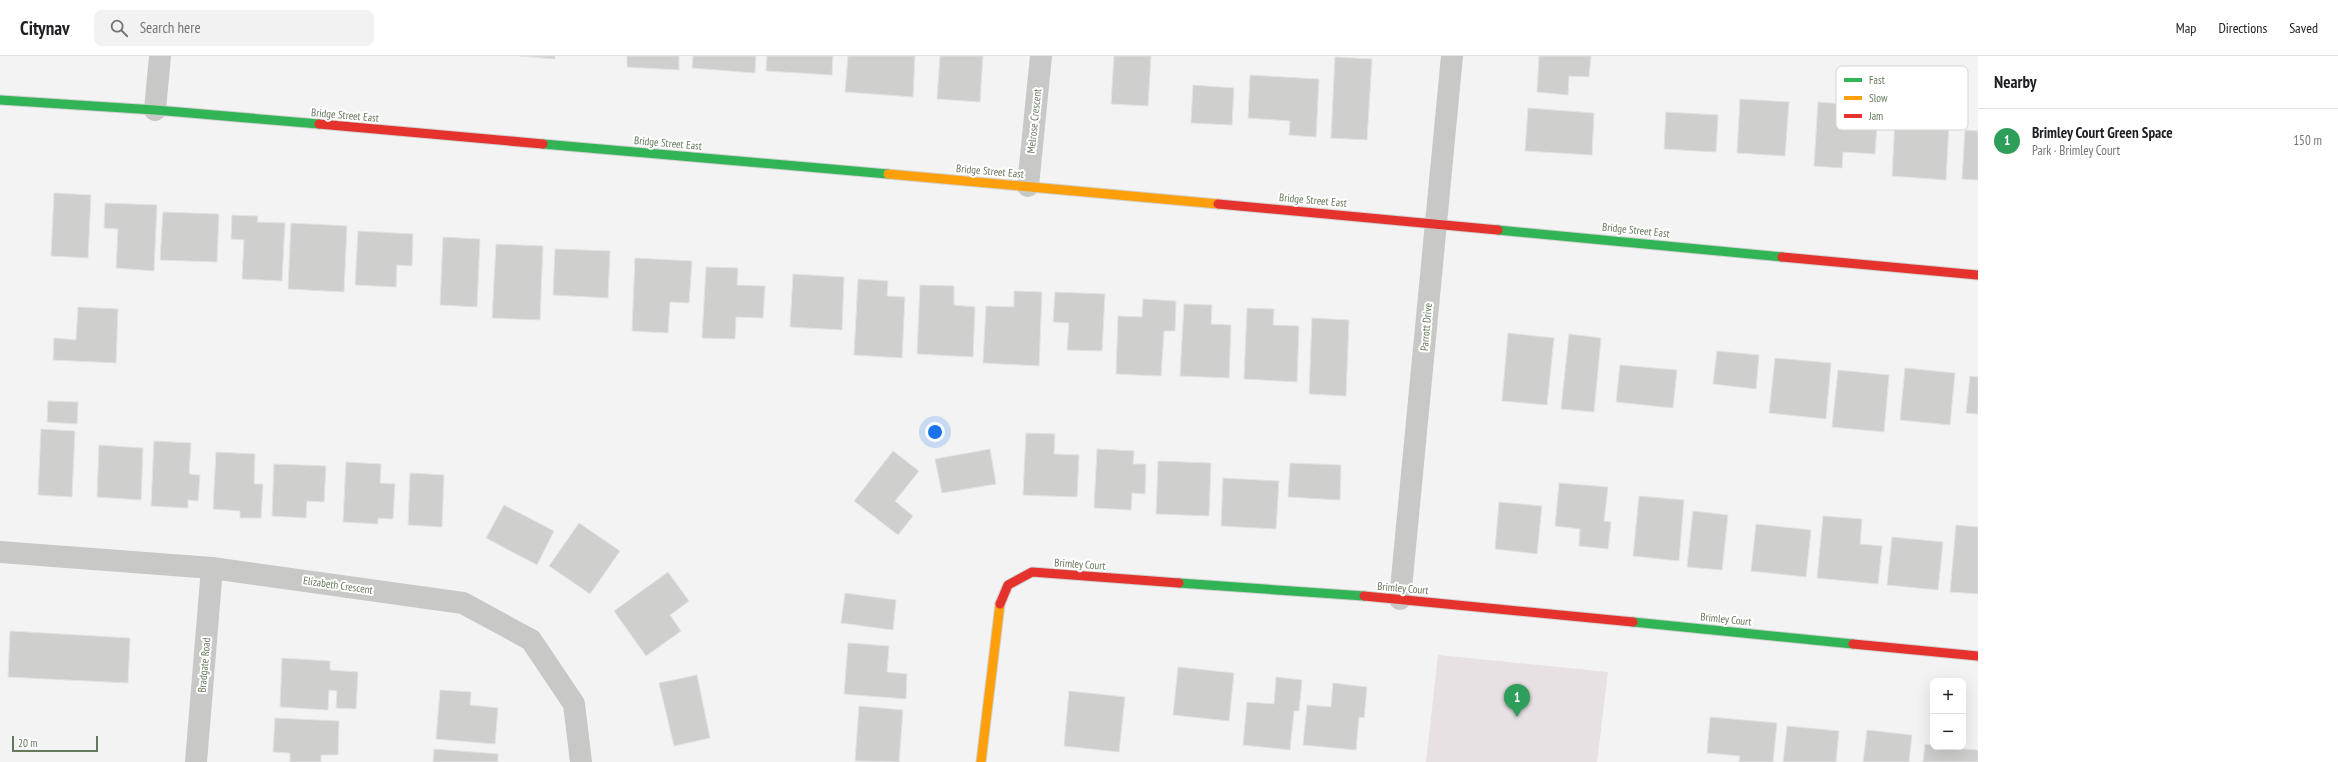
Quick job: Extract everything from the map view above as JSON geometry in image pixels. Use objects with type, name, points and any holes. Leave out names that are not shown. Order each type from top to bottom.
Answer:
[{"type":"street","points":[[156,110],[160,56]]},
{"type":"street","name":"Melrose Crescent","points":[[1028,186],[1041,56]]},
{"type":"street","name":"Parrott Drive","points":[[1400,599],[1452,56]]},
{"type":"street","name":"Bridge Street East","points":[[0,100],[156,110],[1028,186],[1436,223],[1978,276]]},
{"type":"street","name":"Elizabeth Crescent","points":[[0,552],[212,568],[462,603],[531,640],[574,704],[581,762]]},
{"type":"street","name":"Bradgate Road","points":[[196,762],[212,568]]},
{"type":"street","name":"Brimley Court","points":[[981,762],[998,608],[1008,585],[1032,572],[1400,599],[1978,656]]},
{"type":"shaded area","points":[[1438,655],[1608,672],[1597,762],[1426,762]]},
{"type":"building","points":[[520,56],[555,56],[555,59]]},
{"type":"building","points":[[627,56],[679,56],[679,70],[627,67]]},
{"type":"building","points":[[693,56],[756,56],[755,73],[692,68]]},
{"type":"building","points":[[767,56],[833,56],[832,75],[766,71]]},
{"type":"building","points":[[848,56],[915,56],[913,97],[845,92]]},
{"type":"building","points":[[940,56],[983,56],[980,102],[937,99]]},
{"type":"building","points":[[1114,56],[1151,56],[1148,106],[1111,104]]},
{"type":"building","points":[[1539,56],[1591,56],[1589,77],[1569,76],[1568,95],[1537,92]]},
{"type":"building","points":[[1335,57],[1372,59],[1367,140],[1331,138]]},
{"type":"building","points":[[1250,75],[1319,79],[1316,137],[1289,135],[1290,121],[1248,118]]},
{"type":"building","points":[[1193,85],[1234,88],[1232,125],[1191,123]]},
{"type":"building","points":[[1740,99],[1789,102],[1785,156],[1737,153]]},
{"type":"building","points":[[1818,102],[1836,103],[1836,130],[1877,130],[1875,154],[1843,152],[1842,168],[1814,166]]},
{"type":"building","points":[[1528,108],[1594,113],[1592,155],[1525,151]]},
{"type":"building","points":[[1666,112],[1718,115],[1716,152],[1664,149]]},
{"type":"building","points":[[1894,130],[1949,130],[1946,180],[1892,176]]},
{"type":"building","points":[[1965,130],[1978,131],[1978,180],[1962,179]]},
{"type":"building","points":[[54,193],[91,195],[88,258],[51,256]]},
{"type":"building","points":[[105,203],[157,205],[154,271],[116,268],[118,229],[104,228]]},
{"type":"building","points":[[163,212],[219,214],[217,262],[160,260]]},
{"type":"building","points":[[232,215],[258,216],[257,222],[285,223],[282,281],[242,279],[244,240],[231,239]]},
{"type":"building","points":[[291,223],[347,226],[344,292],[288,289]]},
{"type":"building","points":[[358,231],[413,234],[412,266],[397,265],[396,287],[355,285]]},
{"type":"building","points":[[443,237],[480,239],[477,307],[440,305]]},
{"type":"building","points":[[496,244],[543,246],[540,320],[492,318]]},
{"type":"building","points":[[555,249],[610,251],[608,298],[553,295]]},
{"type":"building","points":[[635,258],[692,261],[689,303],[670,302],[668,333],[632,331]]},
{"type":"building","points":[[706,267],[738,268],[737,285],[765,286],[763,318],[736,317],[735,339],[702,338]]},
{"type":"building","points":[[793,274],[844,277],[842,330],[790,327]]},
{"type":"building","points":[[858,279],[888,281],[887,296],[905,297],[902,358],[854,355]]},
{"type":"building","points":[[920,285],[954,286],[954,305],[975,307],[973,357],[917,354]]},
{"type":"building","points":[[1014,291],[1042,292],[1039,366],[983,363],[986,306],[1014,307]]},
{"type":"building","points":[[1055,292],[1105,294],[1102,351],[1067,350],[1069,323],[1053,322]]},
{"type":"building","points":[[1143,299],[1176,301],[1175,331],[1164,331],[1161,376],[1116,374],[1118,316],[1142,317]]},
{"type":"building","points":[[1184,304],[1212,305],[1211,324],[1231,325],[1229,378],[1180,376]]},
{"type":"building","points":[[78,307],[118,309],[116,363],[53,360],[54,338],[76,340]]},
{"type":"building","points":[[1247,308],[1274,309],[1273,325],[1299,326],[1297,382],[1244,379]]},
{"type":"building","points":[[1312,318],[1349,320],[1346,396],[1309,394]]},
{"type":"building","points":[[1508,333],[1554,338],[1547,405],[1502,401]]},
{"type":"building","points":[[1569,334],[1601,338],[1594,412],[1561,409]]},
{"type":"building","points":[[1717,351],[1759,355],[1756,389],[1713,384]]},
{"type":"building","points":[[1775,358],[1831,363],[1826,419],[1769,413]]},
{"type":"building","points":[[1620,365],[1677,370],[1673,408],[1616,402]]},
{"type":"building","points":[[1905,368],[1955,373],[1950,425],[1900,420]]},
{"type":"building","points":[[1838,370],[1889,375],[1884,432],[1832,427]]},
{"type":"building","points":[[1970,376],[1978,377],[1978,414],[1966,413]]},
{"type":"building","points":[[48,401],[78,402],[77,424],[47,422]]},
{"type":"building","points":[[41,429],[75,431],[72,497],[38,495]]},
{"type":"building","points":[[1026,433],[1055,434],[1054,454],[1079,455],[1077,497],[1023,495]]},
{"type":"building","points":[[154,441],[191,443],[189,474],[200,475],[198,501],[188,500],[188,508],[151,506]]},
{"type":"building","points":[[99,445],[143,448],[141,500],[97,497]]},
{"type":"building","points":[[990,449],[996,484],[942,493],[935,459]]},
{"type":"building","points":[[1097,449],[1134,451],[1133,464],[1146,464],[1145,494],[1132,493],[1131,510],[1094,508]]},
{"type":"building","points":[[893,451],[919,471],[895,501],[913,516],[898,535],[854,501]]},
{"type":"building","points":[[216,452],[255,454],[254,484],[263,484],[261,518],[240,518],[240,511],[213,509]]},
{"type":"building","points":[[1158,461],[1211,463],[1209,516],[1156,514]]},
{"type":"building","points":[[346,462],[381,464],[380,483],[395,484],[393,519],[378,518],[378,524],[343,522]]},
{"type":"building","points":[[1290,463],[1341,465],[1340,500],[1288,497]]},
{"type":"building","points":[[274,464],[326,466],[324,502],[307,501],[306,518],[272,516]]},
{"type":"building","points":[[410,473],[444,475],[442,527],[408,525]]},
{"type":"building","points":[[1223,478],[1279,481],[1276,529],[1221,526]]},
{"type":"building","points":[[1559,483],[1608,487],[1604,521],[1611,522],[1608,549],[1579,546],[1580,529],[1555,526]]},
{"type":"building","points":[[1639,496],[1684,500],[1679,561],[1633,556]]},
{"type":"building","points":[[1499,502],[1542,506],[1537,554],[1495,549]]},
{"type":"building","points":[[504,505],[554,531],[537,565],[486,538]]},
{"type":"building","points":[[1693,511],[1728,515],[1722,570],[1687,567]]},
{"type":"building","points":[[1823,516],[1862,519],[1860,544],[1882,546],[1878,584],[1817,578]]},
{"type":"building","points":[[579,523],[620,551],[590,594],[549,566]]},
{"type":"building","points":[[1756,524],[1811,530],[1806,577],[1751,571]]},
{"type":"building","points":[[1956,525],[1978,527],[1978,594],[1950,592]]},
{"type":"building","points":[[1892,537],[1943,542],[1938,590],[1887,585]]},
{"type":"building","points":[[668,572],[689,601],[670,615],[681,631],[646,656],[614,611]]},
{"type":"building","points":[[845,593],[896,600],[893,630],[841,623]]},
{"type":"building","points":[[10,631],[130,638],[128,683],[8,677]]},
{"type":"building","points":[[848,643],[889,646],[887,672],[907,674],[906,699],[844,694]]},
{"type":"building","points":[[282,658],[330,661],[330,670],[358,672],[356,709],[336,708],[337,691],[329,690],[328,710],[280,707]]},
{"type":"building","points":[[1178,667],[1234,673],[1229,721],[1173,715]]},
{"type":"building","points":[[697,675],[710,738],[674,746],[659,683]]},
{"type":"building","points":[[1276,677],[1302,680],[1299,711],[1294,711],[1290,750],[1243,745],[1247,702],[1274,704]]},
{"type":"building","points":[[1333,683],[1367,687],[1364,718],[1359,717],[1356,750],[1303,745],[1307,705],[1331,707]]},
{"type":"building","points":[[440,690],[471,692],[470,705],[498,708],[495,744],[436,739]]},
{"type":"building","points":[[1069,691],[1125,697],[1119,752],[1064,746]]},
{"type":"building","points":[[859,706],[903,710],[899,762],[855,761]]},
{"type":"building","points":[[1710,717],[1777,723],[1773,762],[1739,762],[1740,756],[1707,753]]},
{"type":"building","points":[[275,718],[339,721],[338,755],[321,755],[321,762],[290,762],[290,753],[273,752]]},
{"type":"building","points":[[1787,726],[1839,731],[1836,762],[1783,762]]},
{"type":"building","points":[[1867,730],[1912,735],[1909,762],[1863,762]]},
{"type":"building","points":[[1925,744],[1930,745],[1930,750],[1978,750],[1978,762],[1923,762]]},
{"type":"building","points":[[434,749],[498,754],[498,762],[433,762]]},
{"type":"traffic: fast","points":[[0,100],[155,110],[319,124]]},
{"type":"traffic: fast","points":[[543,144],[888,174]]},
{"type":"traffic: fast","points":[[1498,230],[1782,257]]},
{"type":"traffic: fast","points":[[1179,583],[1364,596]]},
{"type":"traffic: fast","points":[[1633,622],[1853,644]]},
{"type":"traffic: slow","points":[[888,174],[1218,204]]},
{"type":"traffic: slow","points":[[981,762],[1000,604]]},
{"type":"traffic: jam","points":[[319,124],[543,144]]},
{"type":"traffic: jam","points":[[1218,204],[1498,230]]},
{"type":"traffic: jam","points":[[1782,257],[1978,275]]},
{"type":"traffic: jam","points":[[1000,604],[1008,585],[1032,572],[1179,583]]},
{"type":"traffic: jam","points":[[1364,596],[1633,622]]},
{"type":"traffic: jam","points":[[1853,644],[1978,656]]},
{"type":"place","name":"Brimley Court Green Space","points":[[1517,717]]}]
